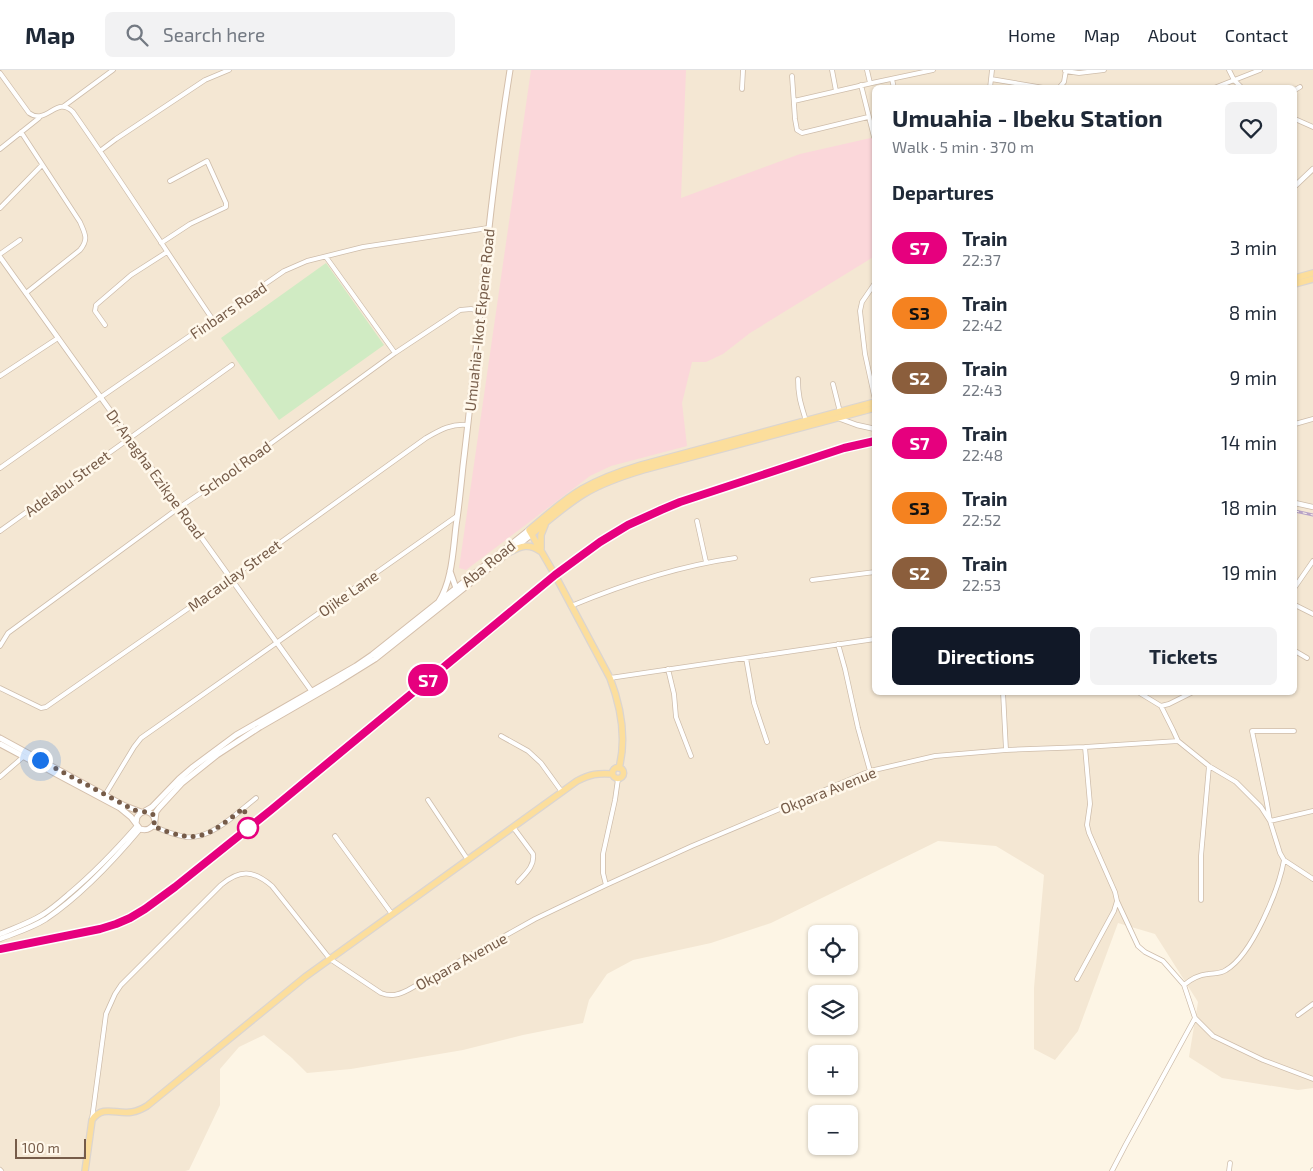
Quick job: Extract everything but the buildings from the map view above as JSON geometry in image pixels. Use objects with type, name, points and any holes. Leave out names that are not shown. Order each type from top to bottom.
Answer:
[{"type":"main road","name":"Umuahia-Ikot Ekpene Road","points":[[450,570],[468,425],[488,228],[510,70]]},
{"type":"main road","points":[[1297,277],[1313,273]]},
{"type":"main road","points":[[1297,283],[1313,279]]},
{"type":"main road","name":"Aba Road","points":[[143,811],[152,807],[186,773],[214,751],[257,722],[313,694],[375,659],[454,593],[510,552],[566,500],[596,481],[625,470],[838,415],[872,402]]},
{"type":"main road","name":"Aba Road","points":[[155,820],[156,812],[164,802],[196,771],[253,731],[372,655],[438,603],[454,593],[462,583],[530,532],[599,486],[680,457],[806,421],[872,409]]},
{"type":"main road","points":[[543,554],[541,535],[549,520]]},
{"type":"main road","points":[[84,1171],[92,1119],[96,1114],[100,1112],[133,1112],[147,1106],[305,977],[562,792],[584,777],[598,773],[621,777],[623,774],[619,768],[623,745],[620,712],[610,678],[530,532]]},
{"type":"main road","points":[[510,552],[528,545],[543,554]]},
{"type":"main road","points":[[450,570],[454,593]]},
{"type":"main road","points":[[438,603],[444,592],[450,570]]},
{"type":"main road","points":[[452,578],[457,583],[462,583]]},
{"type":"main road","points":[[446,585],[454,593]]},
{"type":"main road","points":[[0,738],[123,805],[134,810],[150,812],[155,820],[153,826],[147,830],[138,826],[120,808],[0,744]]},
{"type":"main road","points":[[612,774],[614,769],[619,768]]},
{"type":"main road","points":[[138,826],[137,816],[143,811]]},
{"type":"street","points":[[0,149],[35,119],[60,106],[64,106],[113,70]]},
{"type":"street","points":[[100,151],[205,80],[229,70]]},
{"type":"street","points":[[742,89],[743,70]]},
{"type":"street","points":[[832,70],[836,91]]},
{"type":"street","points":[[867,70],[870,83]]},
{"type":"street","points":[[902,70],[904,76]]},
{"type":"street","points":[[794,101],[932,70]]},
{"type":"street","points":[[990,85],[992,70]]},
{"type":"street","points":[[1062,85],[1064,82],[1065,71],[1080,73],[1104,70]]},
{"type":"street","points":[[1229,70],[1239,85]]},
{"type":"street","points":[[1222,85],[1260,70]]},
{"type":"street","points":[[0,73],[35,119]]},
{"type":"street","points":[[792,76],[797,130],[802,133],[868,117]]},
{"type":"street","points":[[892,79],[893,85]]},
{"type":"street","points":[[991,80],[1021,85]]},
{"type":"street","points":[[861,86],[872,130]]},
{"type":"street","points":[[64,106],[73,112],[213,320]]},
{"type":"street","points":[[1297,121],[1313,127]]},
{"type":"street","points":[[21,132],[80,222],[86,238],[85,244],[80,250],[26,293]]},
{"type":"street","points":[[161,243],[190,224],[226,207],[226,203],[207,161],[170,181]]},
{"type":"street","points":[[0,208],[42,165]]},
{"type":"street","points":[[1297,184],[1313,170]]},
{"type":"street","name":"Finbars Road","points":[[0,468],[284,271],[307,261],[363,247],[488,228]]},
{"type":"street","points":[[0,256],[20,240]]},
{"type":"street","points":[[105,325],[95,310],[96,305],[131,275],[167,252]]},
{"type":"street","name":"Dr Anagha Ezikpe Road","points":[[0,256],[313,694]]},
{"type":"street","points":[[326,256],[395,353]]},
{"type":"street","points":[[872,288],[862,302],[860,311],[865,354],[872,387]]},
{"type":"street","name":"School Road","points":[[0,646],[8,633],[395,353],[460,310],[471,309],[480,311]]},
{"type":"street","points":[[0,376],[58,338]]},
{"type":"street","name":"Adelabu Street","points":[[0,531],[232,365]]},
{"type":"street","points":[[798,379],[798,393],[806,421]]},
{"type":"street","points":[[833,384],[838,415],[857,426],[872,428]]},
{"type":"street","points":[[1297,423],[1313,419]]},
{"type":"street","name":"Macaulay Street","points":[[0,688],[41,708],[46,707],[196,603],[426,438],[449,426],[468,425]]},
{"type":"street","points":[[1297,503],[1313,507]]},
{"type":"street","name":"Ojike Lane","points":[[105,794],[141,738],[457,516]]},
{"type":"street","points":[[697,521],[706,562]]},
{"type":"street","points":[[571,606],[606,591],[653,576],[706,562],[735,558]]},
{"type":"street","points":[[1297,584],[1313,561]]},
{"type":"street","points":[[812,580],[872,572]]},
{"type":"street","points":[[1297,606],[1313,614]]},
{"type":"street","points":[[610,678],[872,639]]},
{"type":"street","points":[[838,644],[870,771]]},
{"type":"street","points":[[1297,652],[1307,658]]},
{"type":"street","points":[[746,658],[754,703],[767,742]]},
{"type":"street","points":[[668,669],[674,694],[676,717],[691,756]]},
{"type":"street","points":[[1004,695],[1006,750]]},
{"type":"street","points":[[1143,695],[1161,706],[1178,741],[1209,766],[1236,782],[1261,807],[1270,821]]},
{"type":"street","points":[[1161,706],[1187,695]]},
{"type":"street","points":[[1294,731],[1252,732],[1270,821],[1280,853],[1284,860],[1313,879]]},
{"type":"street","points":[[501,736],[528,751],[541,763],[562,792]]},
{"type":"street","name":"Okpara Avenue","points":[[92,1119],[106,1014],[115,994],[120,986],[228,880],[240,874],[253,874],[266,880],[330,959],[380,993],[394,995],[401,994],[535,920],[606,885],[870,771],[934,756],[1006,750],[1178,741]]},
{"type":"street","points":[[1085,747],[1090,804],[1087,825],[1089,833],[1138,946],[1145,952],[1163,961],[1184,985],[1195,1018],[1213,1036],[1263,1060],[1313,1079]]},
{"type":"street","points":[[0,777],[23,757]]},
{"type":"street","points":[[1201,900],[1201,856],[1209,766]]},
{"type":"street","points":[[606,885],[603,873],[603,854],[618,778]]},
{"type":"street","points":[[153,826],[169,833],[188,837],[200,836],[214,831],[256,798]]},
{"type":"street","points":[[428,800],[468,860]]},
{"type":"street","points":[[1270,821],[1313,811]]},
{"type":"street","points":[[0,934],[43,915],[110,857],[138,826]]},
{"type":"street","points":[[0,940],[45,919],[60,907],[114,858],[138,826]]},
{"type":"street","points":[[513,827],[534,854],[532,866],[518,882]]},
{"type":"street","points":[[334,836],[392,914]]},
{"type":"street","points":[[1184,985],[1194,978],[1209,974],[1219,974],[1236,963],[1265,916],[1282,875],[1284,860]]},
{"type":"street","points":[[1077,979],[1114,911],[1117,901]]},
{"type":"street","points":[[1298,1015],[1313,1004]]},
{"type":"street","points":[[1112,1171],[1195,1018]]},
{"type":"street","points":[[1230,1163],[1230,1171]]},
{"type":"shaded area","points":[[0,70],[1313,70],[1313,1088],[1298,1090],[1222,1078],[1189,1057],[1198,1002],[1155,934],[1118,923],[1078,1031],[1055,1060],[1034,1049],[1034,988],[1044,875],[996,846],[938,841],[771,923],[711,943],[633,960],[607,974],[589,1000],[583,1023],[463,1050],[351,1069],[307,1073],[264,1035],[239,1047],[220,1069],[220,1105],[189,1170],[0,1171]]},
{"type":"shaded area","points":[[531,70],[686,70],[681,198],[800,154],[872,138],[872,258],[750,333],[723,354],[706,362],[692,362],[682,403],[687,446],[611,466],[590,476],[466,570],[459,568]]},
{"type":"green space","points":[[326,263],[384,345],[279,420],[221,338]]},
{"type":"railway","points":[[0,949],[100,929],[116,924],[145,909],[271,810],[555,575],[620,529],[659,510],[690,498],[808,459],[872,442]]},
{"type":"railway","points":[[1297,511],[1313,515]]},
{"type":"train","name":"S7","points":[[0,949],[100,929],[116,924],[130,918],[160,899],[271,810],[555,575],[585,552],[628,525],[680,502],[844,448],[872,441]]},
{"type":"route","points":[[40,760],[123,805],[141,812],[150,812],[155,820],[153,826],[169,833],[188,837],[200,836],[214,831],[244,808],[248,828]]}]
